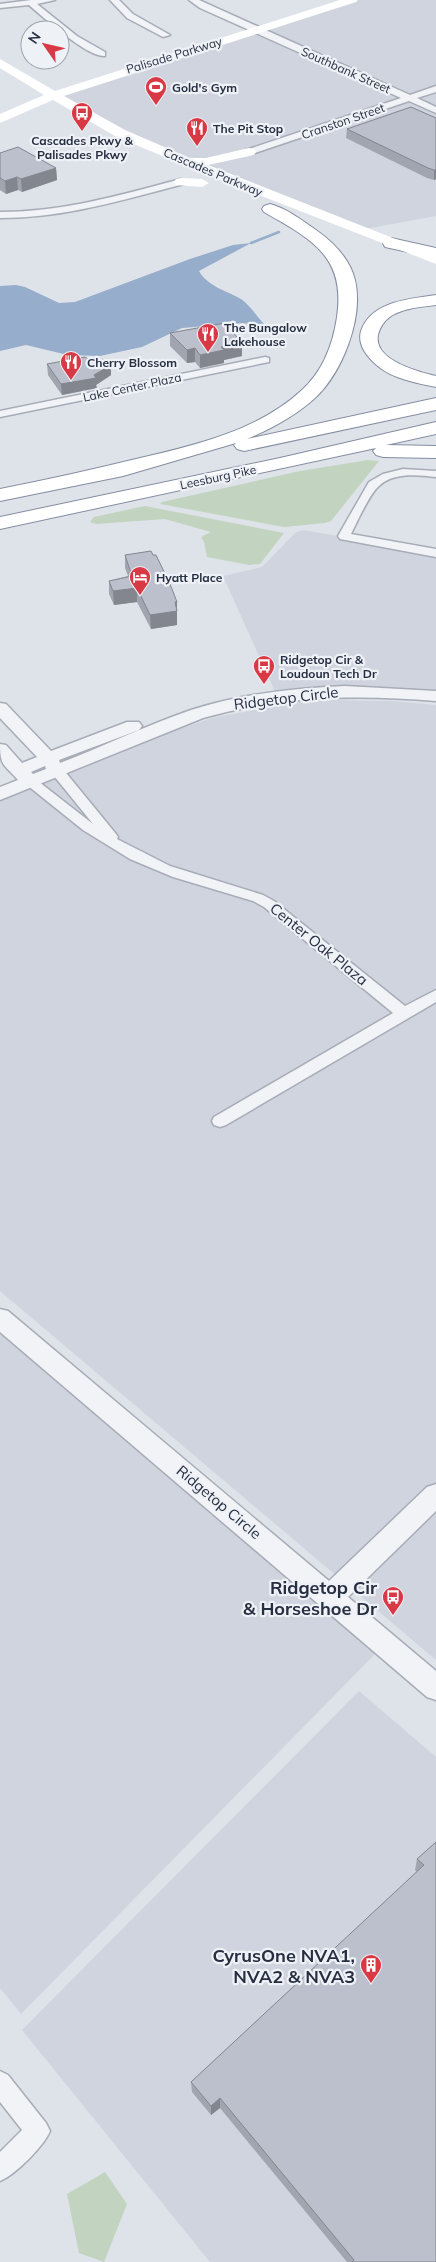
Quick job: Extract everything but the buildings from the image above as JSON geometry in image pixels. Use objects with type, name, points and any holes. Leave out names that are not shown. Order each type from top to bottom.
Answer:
[{"type":"highway","points":[[105,474],[210,445],[252,429],[298,403],[316,386],[329,369],[334,358],[349,299],[344,272],[338,260],[321,242],[298,225],[270,209]]},
{"type":"highway","points":[[391,243],[436,253]]},
{"type":"highway","points":[[436,300],[406,305],[386,313],[370,327],[367,338],[371,351],[385,364],[407,374],[436,382]]},
{"type":"highway","name":"Leesburg Pike","points":[[0,495],[436,404]]},
{"type":"highway","name":"Leesburg Pike","points":[[0,524],[280,464],[436,428]]},
{"type":"highway","points":[[280,464],[377,451],[436,452]]},
{"type":"main road","name":"Palisade Parkway","points":[[0,107],[250,27],[325,0]]},
{"type":"main road","name":"Palisade Parkway","points":[[250,27],[352,0]]},
{"type":"main road","name":"Cascades Parkway","points":[[0,63],[41,95],[128,149],[217,189]]},
{"type":"main road","name":"Cascades Parkway","points":[[0,77],[183,160],[436,260]]},
{"type":"main road","name":"Palisade Parkway","points":[[0,119],[41,95]]},
{"type":"main road","points":[[183,160],[206,162],[249,152]]},
{"type":"main road","points":[[249,152],[238,160],[233,170],[239,179],[255,189]]},
{"type":"main road","points":[[172,177],[202,183]]},
{"type":"main road","name":"Cascades Parkway","points":[[244,199],[436,272]]},
{"type":"street","points":[[0,6],[51,0]]},
{"type":"street","points":[[114,0],[130,16],[166,35]]},
{"type":"street","name":"Southbank Street","points":[[194,0],[436,110]]},
{"type":"street","points":[[31,3],[74,38],[102,54]]},
{"type":"street","name":"Cranston Street","points":[[249,152],[436,89]]},
{"type":"street","points":[[122,198],[172,177]]},
{"type":"street","points":[[0,215],[64,211],[122,198],[172,177]]},
{"type":"street","name":"Lake Center Plaza","points":[[0,414],[265,360]]},
{"type":"street","points":[[436,474],[404,472],[379,480],[373,484],[344,536],[436,553]]},
{"type":"street","name":"Ridgetop Circle","points":[[0,778],[24,775],[197,714],[244,702],[320,690],[373,690],[436,696]]},
{"type":"street","points":[[0,708],[52,764]]},
{"type":"street","points":[[0,749],[24,775]]},
{"type":"street","name":"Center Oak Plaza","points":[[52,764],[117,844]]},
{"type":"street","name":"Ridgetop Circle","points":[[0,794],[24,775]]},
{"type":"street","name":"Center Oak Plaza","points":[[24,775],[83,824],[153,865],[258,898],[269,904],[403,1013]]},
{"type":"street","points":[[220,1121],[436,995]]},
{"type":"street","name":"Ridgetop Circle","points":[[0,1318],[436,1688]]},
{"type":"street","points":[[330,1597],[436,1495]]},
{"type":"street","points":[[0,2082],[38,2132],[0,2169]]},
{"type":"shaded area","points":[[352,0],[436,0],[436,216],[359,230],[205,169],[53,96]]},
{"type":"shaded area","points":[[303,530],[436,553],[436,696],[277,696],[223,576],[262,567],[295,533]]},
{"type":"shaded area","points":[[334,700],[392,701],[436,705],[436,1660],[0,1291],[0,801],[181,728],[216,717],[299,702]]},
{"type":"shaded area","points":[[0,1318],[385,1644],[21,2014],[0,1988]]},
{"type":"shaded area","points":[[359,1691],[436,1757],[436,2262],[210,2262],[22,2030]]},
{"type":"green space","points":[[368,460],[379,461],[331,521],[325,523],[284,527],[160,504],[300,471]]},
{"type":"green space","points":[[145,506],[284,533],[260,564],[249,565],[207,557],[201,537],[211,532],[165,519],[96,524],[90,522],[94,517]]},
{"type":"green space","points":[[105,2172],[127,2204],[104,2262],[79,2253],[67,2194]]},
{"type":"water","points":[[251,243],[199,271],[207,281],[245,302],[265,325],[263,327],[243,323],[182,328],[142,347],[100,356],[68,355],[26,345],[0,351],[0,286],[16,285],[25,287],[59,303],[75,302],[190,259],[233,245]]},
{"type":"waterway","points":[[251,243],[279,232]]},
{"type":"place","name":"Gold's Gym","points":[[156,106]]},
{"type":"place","name":"Cascades Pkwy & Palisades Pkwy","points":[[82,132]]},
{"type":"place","name":"The Pit Stop","points":[[197,147]]},
{"type":"place","name":"The Bungalow Lakehouse","points":[[208,353]]},
{"type":"place","name":"Cherry Blossom","points":[[71,381]]},
{"type":"place","name":"Hyatt Place","points":[[140,596]]},
{"type":"place","name":"Ridgetop Cir & Loudoun Tech Dr","points":[[264,685]]},
{"type":"place","name":"Ridgetop Cir & Horseshoe Dr","points":[[393,1616]]},
{"type":"place","name":"CyrusOne NVA1, NVA2 & NVA3","points":[[371,1984]]}]
